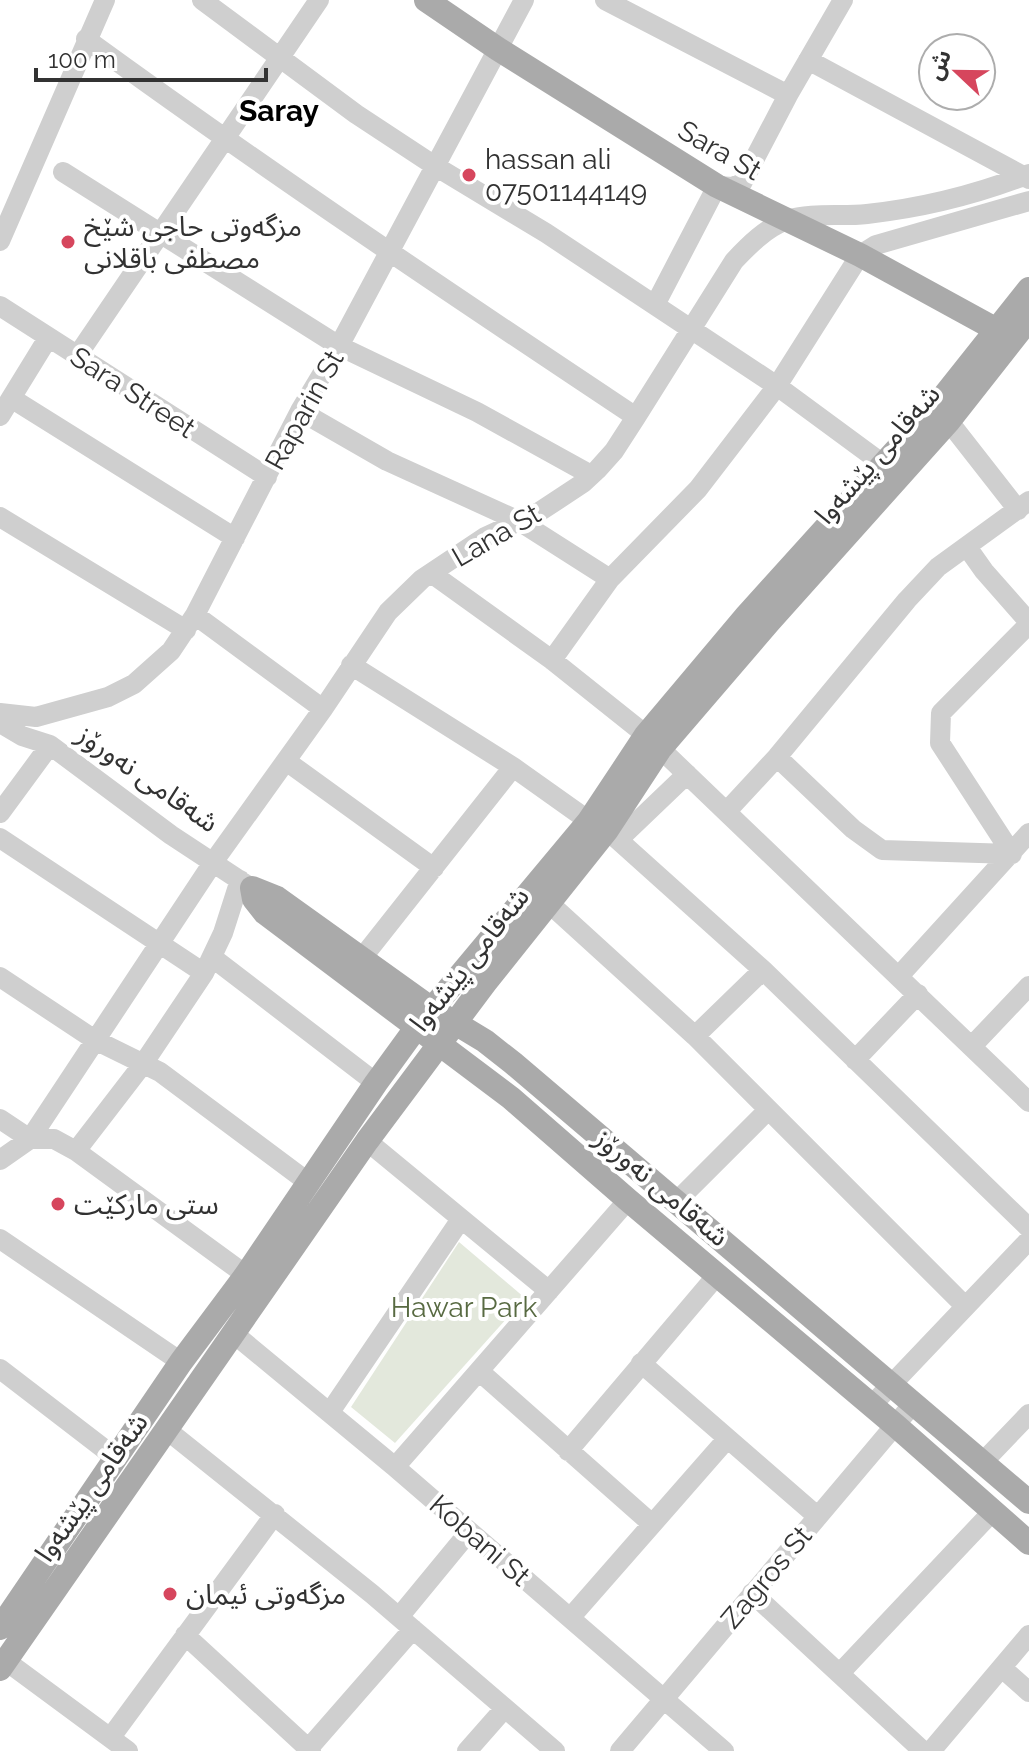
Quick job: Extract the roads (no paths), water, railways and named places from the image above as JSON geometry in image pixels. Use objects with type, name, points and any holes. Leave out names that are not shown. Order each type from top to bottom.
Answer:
[{"type":"main road","name":"Sara St","points":[[426,0],[498,49],[717,186],[860,255],[997,330]]},
{"type":"main road","name":"شەقامی پێشەوا","points":[[3,1665],[367,1141],[604,830],[653,742],[747,615],[883,464],[942,414],[997,330],[1029,289]]},
{"type":"main road","name":"شەقامی پێشەوا","points":[[653,742],[769,622],[942,414],[1029,319]]},
{"type":"main road","name":"شەقامی پێشەوا","points":[[0,1628],[181,1362],[246,1275],[376,1083],[424,1018],[604,830]]},
{"type":"main road","name":"شەقامی نەورۆز","points":[[246,884],[265,913],[424,1018],[456,1023],[513,1063],[1029,1502]]},
{"type":"main road","name":"شەقامی نەورۆز","points":[[246,884],[277,898],[362,958],[424,1018],[441,1043],[511,1098],[718,1274],[1029,1543]]},
{"type":"main road","points":[[84,1504],[105,1519]]},
{"type":"street","points":[[0,241],[105,0]]},
{"type":"street","points":[[202,0],[356,114],[546,233],[777,386],[883,464]]},
{"type":"street","points":[[77,356],[319,0]]},
{"type":"street","name":"Raparin St","points":[[0,713],[36,717],[108,697],[134,684],[171,651],[191,623],[300,411],[339,346],[524,0]]},
{"type":"street","points":[[605,0],[788,95]]},
{"type":"street","points":[[655,305],[717,186],[733,187],[742,183],[843,0]]},
{"type":"street","points":[[86,39],[388,252],[636,417]]},
{"type":"street","points":[[808,60],[1027,177]]},
{"type":"street","points":[[63,172],[339,346],[477,412],[591,475]]},
{"type":"street","points":[[787,221],[903,208],[974,193],[1027,177]]},
{"type":"street","points":[[552,660],[610,579],[698,489],[777,386],[860,255],[876,245],[1029,201]]},
{"type":"street","name":"Lana St","points":[[30,1139],[214,861],[388,612],[431,573],[485,537],[539,512],[591,475],[614,451],[734,261],[751,243],[787,221]]},
{"type":"street","name":"Sara Street","points":[[0,306],[267,477]]},
{"type":"street","points":[[48,338],[5,407],[235,538]]},
{"type":"street","points":[[300,411],[387,461],[519,521],[610,579]]},
{"type":"street","points":[[727,811],[777,757],[938,567],[1023,506],[942,414]]},
{"type":"street","points":[[0,517],[191,623],[323,709]]},
{"type":"street","points":[[967,547],[1029,623],[941,713],[940,743],[1012,854]]},
{"type":"street","points":[[431,573],[552,660],[653,742],[1029,1102]]},
{"type":"street","points":[[351,665],[513,767],[604,830],[763,970],[1029,1228]]},
{"type":"street","points":[[0,698],[36,717]]},
{"type":"street","name":"شەقامی نەورۆز","points":[[36,717],[50,745]]},
{"type":"street","name":"شەقامی نەورۆز","points":[[0,723],[22,736],[50,745],[171,835],[246,884]]},
{"type":"street","points":[[0,813],[50,745]]},
{"type":"street","points":[[777,757],[853,829],[882,850],[1012,854]]},
{"type":"street","points":[[286,761],[434,868]]},
{"type":"street","points":[[362,958],[513,767]]},
{"type":"street","points":[[604,830],[687,774]]},
{"type":"street","points":[[899,976],[1029,833]]},
{"type":"street","points":[[0,838],[158,944],[208,965],[376,1083]]},
{"type":"street","points":[[76,1151],[143,1064],[208,965],[246,884]]},
{"type":"street","points":[[550,904],[695,1036],[965,1306]]},
{"type":"street","points":[[695,1036],[763,970]]},
{"type":"street","points":[[0,977],[95,1040],[160,1072],[309,1183]]},
{"type":"street","points":[[972,1046],[1029,986]]},
{"type":"street","points":[[855,1060],[918,994]]},
{"type":"street","points":[[677,1201],[768,1110]]},
{"type":"street","points":[[0,1119],[30,1139],[54,1139],[76,1151],[246,1275]]},
{"type":"street","points":[[0,1160],[30,1139]]},
{"type":"street","points":[[367,1141],[549,1291]]},
{"type":"street","points":[[395,1467],[628,1200]]},
{"type":"street","points":[[330,1412],[461,1219]]},
{"type":"street","points":[[0,1239],[181,1362]]},
{"type":"street","points":[[872,1405],[1029,1240]]},
{"type":"street","points":[[568,1451],[718,1274]]},
{"type":"street","name":"Kobani St","points":[[233,1333],[395,1467],[724,1751]]},
{"type":"street","points":[[641,1363],[817,1516]]},
{"type":"street","points":[[0,1369],[116,1458]]},
{"type":"street","points":[[479,1371],[652,1524]]},
{"type":"street","name":"Zagros St","points":[[620,1751],[913,1404]]},
{"type":"street","points":[[983,1462],[1029,1414]]},
{"type":"street","points":[[167,1430],[275,1514],[555,1751]]},
{"type":"street","points":[[570,1618],[727,1439]]},
{"type":"street","points":[[840,1673],[993,1511]]},
{"type":"street","points":[[111,1737],[275,1514]]},
{"type":"street","points":[[185,1635],[310,1750],[406,1623],[469,1532]]},
{"type":"street","points":[[752,1593],[923,1751]]},
{"type":"street","points":[[931,1751],[1029,1635]]},
{"type":"street","points":[[3,1665],[128,1751]]},
{"type":"street","points":[[1002,1668],[1029,1692]]},
{"type":"street","points":[[467,1751],[504,1709]]},
{"type":"place","name":"hassan ali 07501144149","points":[[469,175]]},
{"type":"place","name":"مزگەوتی حاجی شێخ مصطفی باقلانی","points":[[68,242]]},
{"type":"place","name":"ستی مارکێت","points":[[58,1204]]},
{"type":"place","name":"مزگەوتی ئیمان","points":[[170,1594]]},
{"type":"district","name":"Saray","points":[[279,111]]},
{"type":"park label","name":"Hawar Park","points":[[464,1307]]}]
